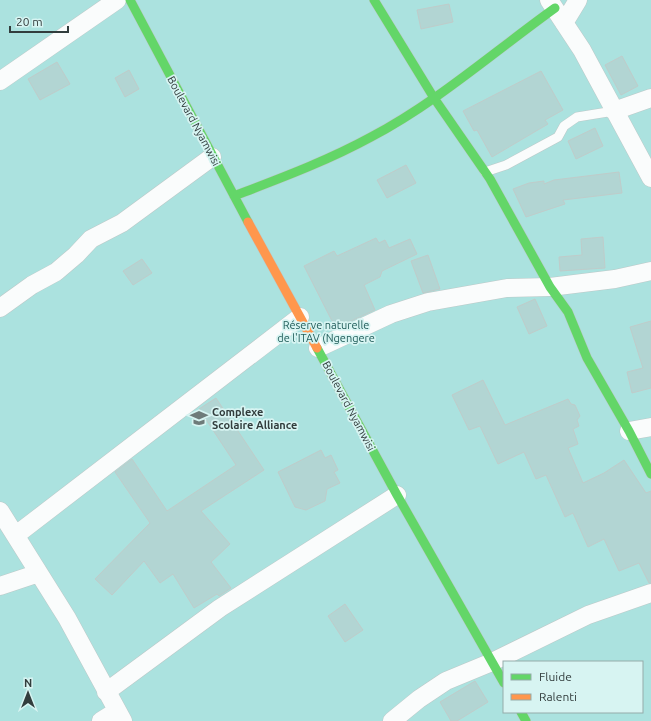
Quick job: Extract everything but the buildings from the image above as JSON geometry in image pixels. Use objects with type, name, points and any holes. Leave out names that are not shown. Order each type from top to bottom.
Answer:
[{"type":"street","points":[[0,82],[117,0]]},
{"type":"street","name":"Boulevard Nyamwisi","points":[[130,0],[212,157],[318,348],[397,495],[503,681]]},
{"type":"street","points":[[374,0],[434,98],[485,172],[550,287],[568,312],[587,358],[629,431],[651,474]]},
{"type":"street","points":[[234,196],[303,170],[372,137],[434,98],[512,38],[556,10],[578,0]]},
{"type":"street","points":[[556,10],[582,50],[651,178]]},
{"type":"street","points":[[614,111],[651,98]]},
{"type":"street","points":[[0,308],[32,285],[56,272],[76,256],[91,239],[122,223],[212,157]]},
{"type":"street","points":[[318,348],[391,314],[428,302],[507,288],[550,287],[615,279],[651,271]]},
{"type":"street","points":[[16,535],[300,317]]},
{"type":"street","points":[[629,431],[651,427]]},
{"type":"street","points":[[106,692],[220,608],[397,495]]},
{"type":"street","points":[[0,511],[67,618],[120,716],[101,721]]},
{"type":"street","points":[[0,586],[39,573]]},
{"type":"street","points":[[392,721],[419,699],[446,681],[492,662],[588,615],[651,593]]},
{"type":"lane","points":[[485,172],[506,165],[558,137],[564,126],[577,117],[614,111]]},
{"type":"green space","name":"Réserve naturelle de l'ITAV (Ngengere","points":[[0,0],[651,0],[651,721],[0,721]]},
{"type":"traffic: fast","points":[[130,0],[248,222]]},
{"type":"traffic: fast","points":[[374,0],[434,98],[490,179],[550,287],[568,312],[587,358],[629,431],[651,474]]},
{"type":"traffic: fast","points":[[234,196],[286,176],[354,146],[419,109],[555,8]]},
{"type":"traffic: fast","points":[[317,348],[397,495],[503,681]]},
{"type":"traffic: fast","points":[[522,713],[526,721]]},
{"type":"traffic: slow","points":[[248,222],[317,348]]},
{"type":"place","name":"Complexe Scolaire Alliance","points":[[199,418]]}]
